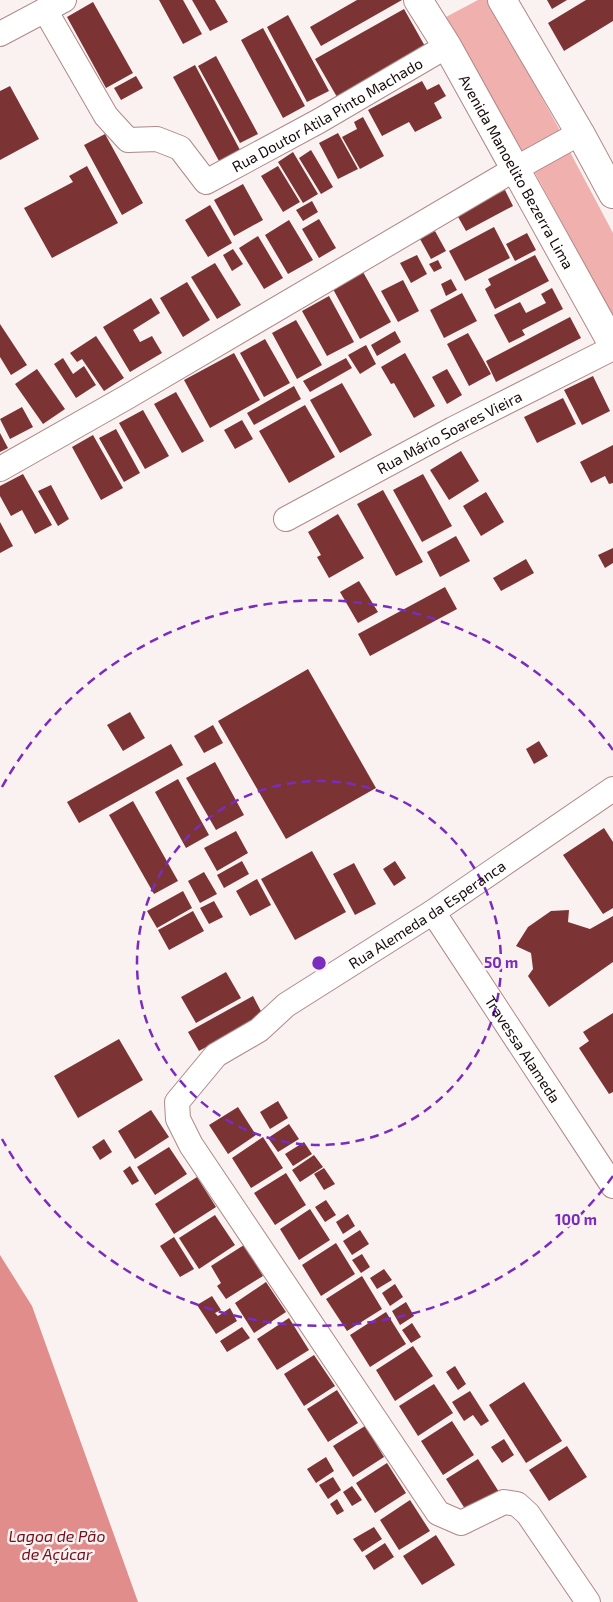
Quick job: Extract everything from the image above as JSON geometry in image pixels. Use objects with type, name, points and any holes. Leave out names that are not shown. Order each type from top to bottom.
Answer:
[{"type":"street","points":[[502,0],[580,133],[613,194]]},
{"type":"street","name":"Avenida Manoelito Bezerra Lima","points":[[427,3],[447,46],[613,346]]},
{"type":"street","points":[[0,34],[55,5]]},
{"type":"street","name":"Rua Doutor Atila Pinto Machado","points":[[55,5],[106,116],[128,140],[157,140],[180,148],[206,182],[319,121],[447,46]]},
{"type":"street","points":[[0,468],[127,397],[580,133]]},
{"type":"street","name":"Rua Mário Soares Vieira","points":[[286,519],[613,346]]},
{"type":"street","name":"Rua Alemeda da Esperanca","points":[[588,1602],[528,1514],[517,1504],[504,1502],[461,1523],[438,1512],[191,1145],[178,1119],[177,1102],[216,1055],[259,1030],[286,1005],[433,912],[613,789]]},
{"type":"street","name":"Travessa Alameda","points":[[433,912],[613,1186]]},
{"type":"shaded area","points":[[478,0],[488,0],[563,136],[524,157],[446,17]]},
{"type":"shaded area","points":[[570,152],[613,233],[613,317],[534,171]]},
{"type":"water","name":"Lagoa de Pão de Açúcar","points":[[0,1255],[32,1306],[138,1602],[0,1602]]},
{"type":"building","points":[[159,0],[183,0],[202,34],[183,44]]},
{"type":"building","points":[[192,0],[215,0],[228,22],[210,31]]},
{"type":"building","points":[[357,0],[402,0],[321,46],[310,27]]},
{"type":"building","points":[[547,0],[567,0],[552,9]]},
{"type":"building","points":[[586,0],[613,0],[613,21],[564,51],[548,23]]},
{"type":"building","points":[[93,2],[133,73],[106,88],[67,17]]},
{"type":"building","points":[[404,9],[426,48],[337,97],[315,59]]},
{"type":"building","points":[[288,15],[329,91],[307,102],[267,27]]},
{"type":"building","points":[[263,28],[305,106],[283,118],[241,40]]},
{"type":"building","points":[[216,56],[258,134],[240,143],[198,66]]},
{"type":"building","points":[[195,65],[240,150],[219,161],[173,77]]},
{"type":"building","points":[[136,76],[143,88],[121,100],[114,88]]},
{"type":"building","points":[[422,81],[427,90],[439,84],[446,96],[434,103],[442,118],[415,132],[409,122],[382,136],[368,110]]},
{"type":"building","points":[[10,86],[39,139],[0,160],[0,91]]},
{"type":"building","points":[[363,117],[384,156],[360,169],[342,137],[357,129],[354,122]]},
{"type":"building","points":[[338,133],[358,169],[338,179],[319,143]]},
{"type":"building","points":[[105,134],[143,203],[122,215],[84,145]]},
{"type":"building","points":[[311,150],[333,187],[321,194],[299,158]]},
{"type":"building","points":[[293,152],[318,194],[303,203],[278,162]]},
{"type":"building","points":[[87,166],[118,223],[52,258],[24,208],[73,182],[69,176]]},
{"type":"building","points":[[278,166],[300,202],[283,212],[261,176]]},
{"type":"building","points":[[243,184],[263,220],[234,236],[214,200]]},
{"type":"building","points":[[505,190],[513,206],[466,231],[457,215]]},
{"type":"building","points":[[312,201],[318,212],[303,221],[296,210]]},
{"type":"building","points":[[210,205],[232,243],[208,257],[185,220]]},
{"type":"building","points":[[319,219],[336,248],[319,258],[302,229]]},
{"type":"building","points":[[289,220],[313,260],[288,274],[265,235]]},
{"type":"building","points":[[494,227],[510,258],[465,281],[449,251]]},
{"type":"building","points":[[435,231],[446,251],[431,259],[420,239]]},
{"type":"building","points":[[527,233],[536,250],[515,261],[506,244]]},
{"type":"building","points":[[258,236],[283,278],[264,289],[239,248]]},
{"type":"building","points":[[233,249],[243,264],[232,271],[223,255]]},
{"type":"building","points":[[417,255],[427,274],[411,283],[400,263]]},
{"type":"building","points":[[535,255],[549,281],[495,309],[485,289],[491,285],[488,279]]},
{"type":"building","points":[[438,260],[442,268],[434,272],[429,264]]},
{"type":"building","points":[[215,263],[241,305],[217,319],[191,277]]},
{"type":"building","points":[[363,272],[391,322],[360,339],[333,289]]},
{"type":"building","points":[[451,279],[457,290],[446,296],[441,284]]},
{"type":"building","points":[[403,280],[419,311],[398,322],[381,291]]},
{"type":"building","points":[[187,282],[210,320],[183,337],[160,298]]},
{"type":"building","points":[[552,288],[563,309],[522,330],[525,335],[509,343],[494,315],[520,302],[526,313],[546,303],[541,294]]},
{"type":"building","points":[[462,293],[477,321],[444,338],[430,310]]},
{"type":"building","points":[[329,296],[354,342],[327,356],[302,311]]},
{"type":"building","points":[[151,298],[160,313],[133,330],[140,342],[152,336],[162,353],[130,372],[103,327]]},
{"type":"building","points":[[570,317],[581,338],[496,382],[486,361]]},
{"type":"building","points":[[296,320],[322,365],[297,379],[272,333]]},
{"type":"building","points":[[0,324],[27,365],[11,375],[0,357]]},
{"type":"building","points":[[395,331],[401,342],[377,356],[371,345]]},
{"type":"building","points":[[468,333],[491,374],[469,386],[447,344]]},
{"type":"building","points":[[96,336],[124,378],[104,391],[82,359],[77,362],[70,353]]},
{"type":"building","points":[[265,339],[290,383],[264,397],[240,353]]},
{"type":"building","points":[[366,345],[376,364],[360,374],[348,355]]},
{"type":"building","points":[[234,353],[260,400],[210,428],[184,380]]},
{"type":"building","points":[[405,353],[435,406],[414,418],[394,383],[391,384],[381,367]]},
{"type":"building","points":[[63,358],[73,374],[84,366],[96,385],[76,398],[54,364]]},
{"type":"building","points":[[346,358],[352,368],[310,392],[303,381]]},
{"type":"building","points":[[37,369],[65,409],[43,424],[15,384]]},
{"type":"building","points":[[447,369],[462,395],[447,404],[432,377]]},
{"type":"building","points":[[593,376],[610,411],[582,425],[564,390]]},
{"type":"building","points":[[342,383],[372,435],[340,453],[310,400]]},
{"type":"building","points":[[294,386],[301,399],[254,425],[247,413]]},
{"type":"building","points":[[176,392],[204,441],[182,453],[154,404]]},
{"type":"building","points":[[563,398],[576,424],[537,443],[524,417]]},
{"type":"building","points":[[305,405],[335,457],[289,483],[259,431]]},
{"type":"building","points":[[22,407],[33,427],[10,439],[0,419]]},
{"type":"building","points":[[143,410],[169,456],[145,469],[119,423]]},
{"type":"building","points":[[242,420],[253,439],[235,449],[224,430]]},
{"type":"building","points":[[116,429],[140,473],[124,482],[99,438]]},
{"type":"building","points":[[0,433],[8,448],[0,452]]},
{"type":"building","points":[[93,435],[123,488],[101,500],[72,447]]},
{"type":"building","points":[[613,445],[613,483],[609,484],[605,476],[591,483],[580,462]]},
{"type":"building","points":[[461,451],[479,481],[449,500],[430,470]]},
{"type":"building","points":[[23,474],[52,525],[35,534],[22,510],[11,516],[0,496],[0,486]]},
{"type":"building","points":[[423,474],[452,526],[422,542],[393,490]]},
{"type":"building","points":[[51,485],[69,519],[58,526],[38,491]]},
{"type":"building","points":[[383,490],[423,562],[396,576],[357,504]]},
{"type":"building","points":[[486,492],[504,522],[481,536],[463,506]]},
{"type":"building","points":[[338,514],[364,558],[329,578],[317,557],[321,555],[308,532]]},
{"type":"building","points":[[0,522],[13,546],[0,553]]},
{"type":"building","points":[[456,536],[470,561],[440,577],[427,552]]},
{"type":"building","points":[[613,548],[613,563],[605,568],[598,555]]},
{"type":"building","points":[[526,559],[534,573],[501,591],[493,578]]},
{"type":"building","points":[[359,581],[378,612],[358,623],[340,592]]},
{"type":"building","points":[[445,587],[457,609],[370,656],[358,634]]},
{"type":"building","points":[[308,669],[376,788],[286,839],[218,721]]},
{"type":"building","points":[[130,712],[145,738],[123,751],[107,725]]},
{"type":"building","points":[[213,725],[223,743],[204,753],[194,736]]},
{"type":"building","points":[[539,741],[548,756],[534,764],[526,749]]},
{"type":"building","points":[[171,744],[183,765],[79,823],[67,802]]},
{"type":"building","points":[[215,762],[244,815],[216,830],[186,778]]},
{"type":"building","points":[[178,779],[209,835],[186,848],[155,792]]},
{"type":"building","points":[[133,801],[178,881],[154,894],[109,815]]},
{"type":"building","points":[[604,828],[613,842],[613,908],[603,914],[563,855]]},
{"type":"building","points":[[236,831],[248,853],[217,871],[204,848]]},
{"type":"building","points":[[312,851],[346,912],[295,940],[261,879]]},
{"type":"building","points":[[242,861],[249,874],[224,888],[217,875]]},
{"type":"building","points":[[395,861],[406,878],[394,886],[383,869]]},
{"type":"building","points":[[354,863],[376,904],[355,915],[333,874]]},
{"type":"building","points":[[204,872],[217,894],[200,903],[188,881]]},
{"type":"building","points":[[257,879],[271,905],[250,916],[236,891]]},
{"type":"building","points":[[183,891],[192,908],[157,928],[147,911]]},
{"type":"building","points":[[214,901],[223,917],[209,924],[200,908]]},
{"type":"building","points":[[569,910],[568,922],[590,929],[613,916],[613,962],[549,1007],[528,976],[533,969],[531,953],[516,946],[528,927],[551,911]]},
{"type":"building","points":[[193,911],[204,931],[169,950],[158,930]]},
{"type":"building","points":[[226,972],[241,998],[196,1023],[181,997]]},
{"type":"building","points":[[253,996],[263,1015],[199,1051],[188,1032]]},
{"type":"building","points":[[613,1013],[613,1092],[609,1094],[579,1048],[589,1041],[583,1032]]},
{"type":"building","points":[[119,1039],[143,1080],[78,1118],[54,1076]]},
{"type":"building","points":[[278,1101],[288,1118],[270,1129],[260,1112]]},
{"type":"building","points":[[238,1107],[256,1135],[228,1154],[209,1125]]},
{"type":"building","points":[[151,1110],[169,1137],[135,1159],[118,1131]]},
{"type":"building","points":[[289,1124],[299,1139],[278,1152],[268,1138]]},
{"type":"building","points":[[263,1137],[283,1168],[251,1188],[232,1158]]},
{"type":"building","points":[[104,1139],[112,1152],[100,1160],[92,1147]]},
{"type":"building","points":[[304,1142],[312,1154],[293,1166],[285,1154]]},
{"type":"building","points":[[169,1147],[187,1174],[155,1195],[137,1167]]},
{"type":"building","points":[[314,1155],[323,1167],[300,1182],[292,1170]]},
{"type":"building","points":[[130,1166],[139,1181],[132,1185],[123,1171]]},
{"type":"building","points":[[324,1168],[335,1184],[324,1190],[314,1174]]},
{"type":"building","points":[[286,1173],[306,1205],[275,1225],[254,1193]]},
{"type":"building","points":[[197,1177],[216,1207],[174,1234],[155,1204]]},
{"type":"building","points":[[326,1200],[336,1215],[325,1222],[315,1207]]},
{"type":"building","points":[[310,1209],[330,1240],[299,1260],[280,1229]]},
{"type":"building","points":[[348,1214],[355,1226],[343,1234],[336,1222]]},
{"type":"building","points":[[215,1215],[235,1245],[199,1269],[179,1238]]},
{"type":"building","points":[[360,1230],[369,1244],[352,1255],[343,1241]]},
{"type":"building","points":[[174,1237],[194,1269],[180,1277],[160,1246]]},
{"type":"building","points":[[336,1243],[355,1274],[321,1296],[302,1265]]},
{"type":"building","points":[[244,1245],[263,1276],[226,1299],[217,1286],[221,1283],[211,1266]]},
{"type":"building","points":[[362,1254],[370,1267],[361,1273],[352,1260]]},
{"type":"building","points":[[384,1269],[392,1280],[377,1289],[370,1278]]},
{"type":"building","points":[[362,1276],[382,1309],[347,1331],[326,1299]]},
{"type":"building","points":[[266,1282],[286,1312],[254,1333],[235,1303]]},
{"type":"building","points":[[395,1284],[403,1297],[390,1306],[382,1293]]},
{"type":"building","points":[[212,1296],[221,1310],[215,1313],[218,1316],[230,1308],[237,1321],[216,1334],[197,1305]]},
{"type":"building","points":[[406,1302],[414,1316],[400,1325],[392,1311]]},
{"type":"building","points":[[386,1312],[406,1344],[370,1367],[350,1335]]},
{"type":"building","points":[[289,1318],[309,1350],[277,1370],[257,1339]]},
{"type":"building","points":[[412,1323],[421,1337],[411,1343],[402,1330]]},
{"type":"building","points":[[242,1327],[250,1338],[227,1352],[220,1341]]},
{"type":"building","points":[[413,1346],[433,1376],[395,1401],[376,1370]]},
{"type":"building","points":[[314,1355],[335,1386],[304,1406],[284,1374]]},
{"type":"building","points":[[455,1366],[466,1384],[458,1390],[446,1372]]},
{"type":"building","points":[[524,1382],[562,1441],[526,1463],[489,1405]]},
{"type":"building","points":[[434,1384],[453,1413],[418,1436],[399,1406]]},
{"type":"building","points":[[337,1390],[358,1423],[328,1442],[307,1409]]},
{"type":"building","points":[[470,1391],[489,1421],[481,1426],[473,1415],[464,1421],[452,1402]]},
{"type":"building","points":[[452,1421],[474,1455],[443,1475],[421,1441]]},
{"type":"building","points":[[365,1426],[384,1457],[353,1477],[333,1446]]},
{"type":"building","points":[[504,1439],[514,1455],[502,1463],[491,1447]]},
{"type":"building","points":[[567,1446],[587,1477],[549,1501],[529,1470]]},
{"type":"building","points":[[326,1457],[334,1471],[316,1483],[307,1469]]},
{"type":"building","points":[[478,1459],[499,1492],[467,1512],[446,1479]]},
{"type":"building","points":[[387,1463],[406,1493],[375,1513],[356,1483]]},
{"type":"building","points":[[333,1477],[341,1490],[328,1499],[319,1485]]},
{"type":"building","points":[[352,1486],[362,1500],[352,1506],[343,1492]]},
{"type":"building","points":[[337,1499],[344,1511],[337,1515],[330,1504]]},
{"type":"building","points":[[410,1500],[430,1531],[399,1550],[380,1520]]},
{"type":"building","points":[[374,1527],[382,1539],[362,1552],[353,1539]]},
{"type":"building","points":[[436,1535],[455,1565],[422,1585],[403,1556]]},
{"type":"building","points":[[385,1543],[394,1557],[374,1570],[365,1556]]}]
